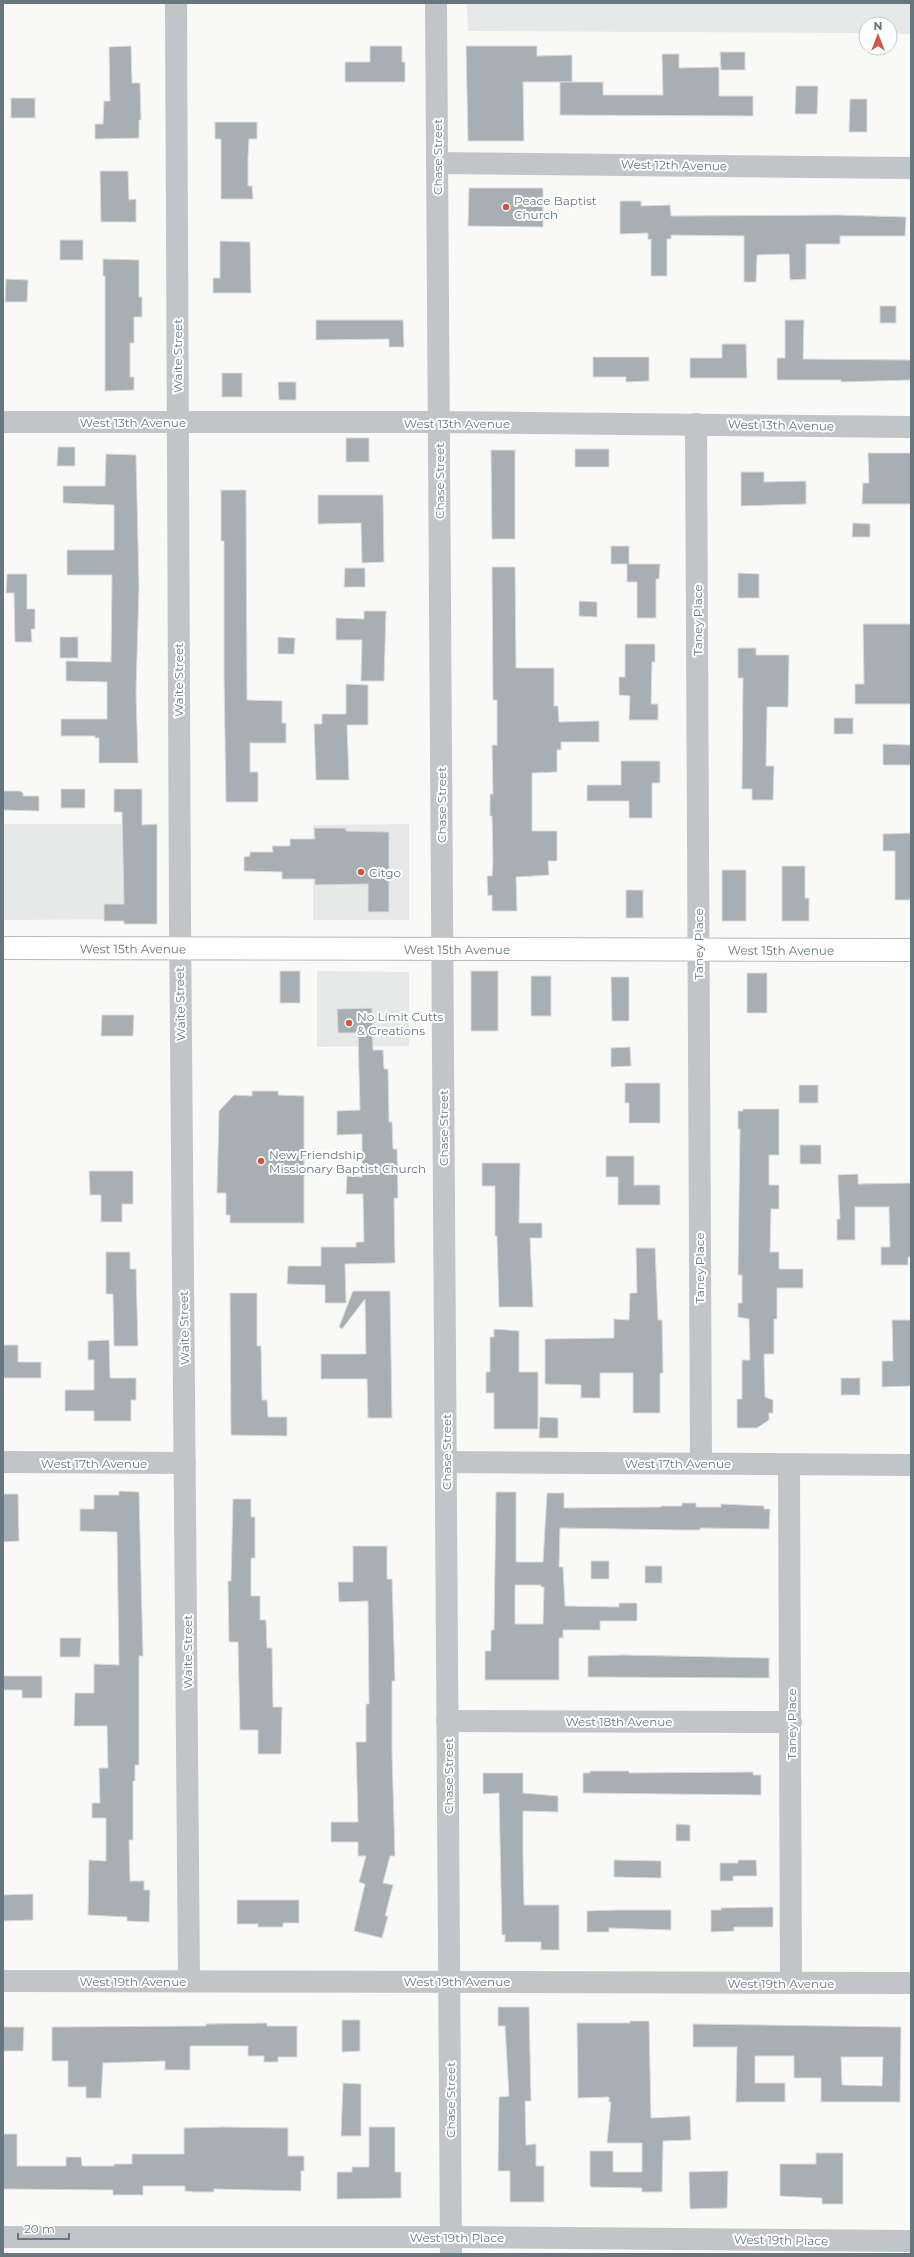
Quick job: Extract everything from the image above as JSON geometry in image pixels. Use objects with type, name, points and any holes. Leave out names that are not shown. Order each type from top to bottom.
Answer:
[{"type":"main road","name":"West 15th Avenue","points":[[3,948],[911,950]]},
{"type":"street","name":"Waite Street","points":[[176,3],[180,949],[189,1981]]},
{"type":"street","name":"Chase Street","points":[[436,3],[451,2245]]},
{"type":"street","name":"West 12th Avenue","points":[[437,163],[911,168]]},
{"type":"street","name":"West 13th Avenue","points":[[3,422],[438,422],[911,427]]},
{"type":"street","name":"Taney Place","points":[[696,424],[701,1463]]},
{"type":"street","name":"West 17th Avenue","points":[[3,1462],[185,1463]]},
{"type":"street","name":"West 17th Avenue","points":[[446,1462],[911,1465]]},
{"type":"street","name":"Taney Place","points":[[789,1465],[791,1983]]},
{"type":"street","name":"West 18th Avenue","points":[[447,1721],[791,1722]]},
{"type":"street","name":"West 19th Avenue","points":[[3,1981],[911,1983]]},
{"type":"street","name":"West 19th Place","points":[[3,2237],[451,2245],[911,2241]]},
{"type":"shaded area","points":[[467,3],[911,3],[911,34],[898,33],[898,16],[858,16],[858,33],[468,31]]},
{"type":"shaded area","points":[[3,824],[157,824],[157,919],[3,920]]},
{"type":"shaded area","name":"Citgo","points":[[409,824],[409,920],[313,920],[313,825]]},
{"type":"shaded area","points":[[317,971],[409,972],[409,1046],[317,1047]]},
{"type":"building","points":[[131,46],[132,83],[140,83],[141,120],[139,120],[139,138],[95,139],[95,124],[103,124],[104,101],[110,101],[109,47]]},
{"type":"building","points":[[370,46],[402,46],[402,62],[405,62],[405,82],[345,82],[345,62],[370,62]]},
{"type":"building","points":[[466,46],[537,46],[537,56],[572,55],[572,82],[523,82],[524,141],[468,141]]},
{"type":"building","points":[[720,52],[745,52],[745,70],[721,70]]},
{"type":"building","points":[[662,54],[679,54],[679,68],[719,67],[719,96],[753,96],[753,116],[560,115],[560,82],[603,82],[603,95],[663,95]]},
{"type":"building","points":[[796,86],[818,86],[817,114],[795,114]]},
{"type":"building","points":[[11,98],[35,98],[35,118],[11,118]]},
{"type":"building","points":[[850,99],[867,99],[867,132],[849,132]]},
{"type":"building","points":[[215,122],[257,122],[257,139],[249,139],[248,158],[248,186],[252,186],[253,199],[221,199],[221,139],[215,139]]},
{"type":"building","points":[[100,171],[128,171],[129,200],[136,199],[136,222],[101,222]]},
{"type":"building","name":"Peace Baptist Church","points":[[469,188],[543,188],[543,227],[468,226]]},
{"type":"building","points":[[620,201],[641,201],[641,206],[670,205],[671,216],[839,215],[906,217],[905,236],[840,236],[840,244],[806,244],[806,279],[790,280],[789,254],[757,255],[756,282],[744,282],[744,236],[671,235],[671,239],[667,239],[667,276],[651,276],[651,239],[648,240],[648,233],[620,234]]},
{"type":"building","points":[[60,240],[83,240],[83,260],[60,260]]},
{"type":"building","points":[[220,241],[250,242],[251,293],[213,293],[213,278],[220,278]]},
{"type":"building","points":[[103,259],[139,260],[139,297],[142,297],[142,317],[134,317],[134,343],[130,343],[130,377],[134,377],[134,390],[105,391],[105,276],[103,276]]},
{"type":"building","points":[[6,279],[28,280],[27,302],[5,302]]},
{"type":"building","points":[[880,306],[896,306],[896,323],[880,323]]},
{"type":"building","points":[[316,320],[403,320],[404,347],[389,347],[389,339],[316,340]]},
{"type":"building","points":[[785,320],[804,320],[803,359],[911,360],[911,380],[841,382],[841,380],[777,380],[777,358],[785,358]]},
{"type":"building","points":[[722,344],[746,344],[747,378],[690,378],[690,358],[722,358]]},
{"type":"building","points":[[593,357],[649,357],[649,381],[626,382],[626,377],[593,377]]},
{"type":"building","points":[[222,373],[242,373],[242,397],[222,397]]},
{"type":"building","points":[[278,382],[296,382],[296,400],[279,400]]},
{"type":"building","points":[[346,438],[369,438],[369,462],[346,462]]},
{"type":"building","points":[[58,447],[75,447],[75,466],[57,466]]},
{"type":"building","points":[[575,449],[609,449],[609,467],[575,467]]},
{"type":"building","points":[[491,450],[515,450],[515,539],[492,539]]},
{"type":"building","points":[[868,453],[911,453],[911,504],[862,504],[863,483],[869,483]]},
{"type":"building","points":[[106,454],[136,455],[139,587],[136,691],[138,763],[99,763],[99,738],[95,738],[95,736],[61,736],[61,719],[107,719],[107,682],[66,681],[66,661],[111,662],[112,575],[67,575],[67,550],[114,550],[114,505],[63,503],[63,486],[105,486]]},
{"type":"building","points":[[741,472],[764,472],[764,482],[806,481],[806,504],[741,506]]},
{"type":"building","points":[[221,490],[246,490],[247,700],[282,701],[282,723],[286,723],[286,743],[250,743],[250,772],[258,772],[258,802],[226,802],[224,541],[221,541]]},
{"type":"building","points":[[318,495],[383,495],[384,562],[362,563],[361,523],[318,524]]},
{"type":"building","points":[[853,523],[870,524],[870,537],[852,537]]},
{"type":"building","points":[[611,546],[629,546],[629,564],[660,564],[659,579],[656,579],[656,618],[637,618],[637,582],[627,582],[627,564],[611,564]]},
{"type":"building","points":[[492,567],[515,567],[516,668],[554,668],[554,706],[558,706],[559,722],[599,721],[599,742],[561,742],[561,750],[557,750],[557,772],[532,773],[532,831],[557,831],[557,861],[548,861],[549,875],[516,877],[517,911],[492,911],[492,895],[488,896],[487,876],[492,876],[493,861],[492,816],[490,816],[490,794],[493,794],[492,745],[497,745],[497,700],[493,700]]},
{"type":"building","points":[[345,568],[365,568],[365,587],[344,587]]},
{"type":"building","points":[[738,573],[759,574],[759,598],[738,598]]},
{"type":"building","points":[[7,574],[27,574],[27,609],[35,609],[35,629],[31,629],[32,642],[15,642],[14,593],[6,593]]},
{"type":"building","points":[[579,601],[597,602],[597,617],[579,616]]},
{"type":"building","points":[[364,611],[386,611],[384,681],[361,681],[362,640],[336,640],[336,618],[364,619]]},
{"type":"building","points":[[863,624],[911,624],[911,704],[855,704],[855,684],[864,684]]},
{"type":"building","points":[[60,637],[78,637],[78,658],[60,658]]},
{"type":"building","points":[[278,637],[295,638],[294,654],[278,654]]},
{"type":"building","points":[[625,644],[655,644],[655,662],[652,662],[651,704],[658,704],[658,720],[629,720],[630,696],[619,695],[619,677],[625,677]]},
{"type":"building","points":[[738,648],[756,648],[756,655],[789,655],[788,707],[767,707],[766,766],[774,766],[773,800],[752,800],[752,789],[742,789],[743,678],[738,678]]},
{"type":"building","points":[[346,684],[368,685],[368,725],[347,725],[349,780],[316,780],[314,724],[322,724],[322,714],[346,714]]},
{"type":"building","points":[[834,718],[853,718],[853,734],[834,734]]},
{"type":"building","points":[[883,744],[911,745],[911,765],[883,765]]},
{"type":"building","points":[[621,761],[660,761],[660,783],[652,783],[652,818],[629,818],[629,801],[587,801],[587,785],[621,785]]},
{"type":"building","points":[[61,789],[85,789],[85,808],[61,808]]},
{"type":"building","points":[[114,789],[142,789],[142,825],[157,824],[157,924],[124,924],[124,921],[104,921],[104,904],[124,904],[122,812],[114,812]]},
{"type":"building","points":[[3,791],[20,791],[23,793],[23,796],[39,796],[39,811],[3,810]]},
{"type":"building","points":[[314,828],[346,828],[346,831],[389,832],[389,912],[368,912],[368,884],[315,885],[315,879],[282,879],[282,872],[244,871],[244,857],[250,856],[250,852],[273,852],[272,846],[290,846],[290,839],[315,839]]},
{"type":"building","points":[[911,833],[911,900],[895,900],[895,851],[883,851],[883,834]]},
{"type":"building","points":[[782,866],[805,866],[805,898],[809,898],[809,921],[782,921]]},
{"type":"building","points":[[722,870],[746,870],[746,921],[722,921]]},
{"type":"building","points":[[626,890],[643,890],[643,918],[626,918]]},
{"type":"building","points":[[280,971],[300,971],[300,1003],[280,1003]]},
{"type":"building","points":[[471,971],[498,971],[498,1031],[471,1031]]},
{"type":"building","points":[[747,973],[767,973],[767,1013],[747,1013]]},
{"type":"building","points":[[531,976],[551,976],[551,1016],[531,1016]]},
{"type":"building","points":[[611,977],[629,977],[629,1021],[612,1021]]},
{"type":"building","points":[[372,1008],[373,1050],[383,1050],[384,1069],[388,1069],[389,1122],[392,1122],[393,1149],[397,1149],[398,1198],[394,1198],[395,1263],[345,1264],[346,1303],[325,1303],[325,1285],[287,1284],[288,1266],[321,1266],[321,1247],[356,1247],[356,1242],[364,1242],[363,1194],[346,1194],[347,1176],[362,1177],[362,1134],[337,1135],[337,1111],[360,1110],[358,1033],[338,1033],[337,1009]]},
{"type":"building","points":[[102,1015],[134,1015],[133,1036],[101,1036]]},
{"type":"building","points":[[630,1047],[631,1066],[611,1067],[611,1048]]},
{"type":"building","points":[[625,1083],[660,1083],[660,1123],[629,1123],[629,1103],[625,1103]]},
{"type":"building","points":[[799,1085],[818,1085],[818,1103],[799,1103]]},
{"type":"building","name":"New Friendship Missionary Baptist Church","points":[[252,1091],[278,1091],[278,1095],[304,1096],[304,1223],[230,1223],[230,1215],[226,1215],[226,1193],[217,1193],[219,1111],[234,1095],[252,1096]]},
{"type":"building","points":[[743,1109],[779,1109],[779,1155],[769,1155],[769,1185],[779,1185],[779,1209],[771,1209],[770,1252],[779,1252],[779,1269],[803,1269],[803,1288],[777,1288],[777,1319],[774,1319],[774,1354],[764,1354],[765,1397],[773,1400],[773,1413],[769,1413],[769,1420],[757,1428],[737,1428],[737,1399],[742,1399],[742,1360],[750,1360],[749,1319],[738,1317],[738,1303],[742,1303],[742,1275],[738,1275],[740,1129],[738,1129],[738,1111],[743,1111]]},
{"type":"building","points":[[800,1145],[821,1145],[821,1164],[800,1164]]},
{"type":"building","points":[[606,1156],[634,1156],[634,1185],[660,1185],[660,1205],[618,1205],[618,1177],[606,1177]]},
{"type":"building","points":[[482,1163],[520,1163],[519,1223],[542,1223],[542,1238],[530,1238],[533,1307],[499,1307],[497,1236],[495,1236],[495,1186],[482,1186]]},
{"type":"building","points":[[89,1171],[133,1171],[133,1204],[122,1204],[122,1222],[101,1222],[101,1195],[90,1195]]},
{"type":"building","points":[[858,1174],[858,1184],[911,1183],[911,1257],[908,1257],[908,1265],[881,1265],[881,1247],[890,1247],[889,1207],[855,1207],[855,1240],[837,1240],[837,1219],[840,1219],[838,1175]]},
{"type":"building","points":[[636,1248],[655,1248],[658,1320],[662,1320],[663,1373],[660,1373],[660,1413],[633,1413],[633,1373],[600,1373],[600,1398],[581,1398],[581,1385],[545,1384],[545,1339],[614,1338],[614,1319],[629,1320],[630,1293],[637,1293]]},
{"type":"building","points":[[106,1252],[130,1252],[130,1269],[136,1269],[138,1346],[114,1346],[113,1294],[106,1294]]},
{"type":"building","points":[[353,1291],[390,1291],[392,1418],[368,1418],[367,1379],[321,1379],[321,1354],[366,1354],[365,1299],[342,1329],[339,1327]]},
{"type":"building","points":[[230,1293],[257,1293],[257,1346],[261,1346],[262,1400],[267,1400],[268,1417],[287,1417],[287,1436],[231,1435]]},
{"type":"building","points":[[892,1320],[911,1320],[911,1386],[882,1387],[882,1361],[893,1361]]},
{"type":"building","points":[[494,1329],[519,1331],[519,1372],[538,1372],[538,1429],[494,1429],[494,1393],[486,1393],[486,1372],[490,1372],[490,1337],[494,1337]]},
{"type":"building","points":[[109,1340],[110,1378],[136,1378],[136,1400],[131,1400],[131,1421],[94,1421],[94,1411],[65,1411],[65,1390],[94,1390],[94,1360],[88,1360],[88,1341]]},
{"type":"building","points":[[3,1345],[18,1345],[18,1362],[41,1362],[41,1378],[3,1378]]},
{"type":"building","points":[[841,1378],[860,1378],[860,1395],[841,1395]]},
{"type":"building","points":[[540,1417],[558,1418],[558,1438],[539,1438]]},
{"type":"building","points":[[119,1491],[139,1492],[143,1656],[139,1656],[139,1765],[135,1765],[135,1781],[133,1781],[133,1840],[129,1840],[130,1881],[144,1881],[144,1890],[150,1890],[149,1922],[127,1921],[127,1917],[88,1915],[89,1860],[106,1861],[106,1818],[92,1818],[92,1803],[100,1803],[99,1768],[108,1768],[107,1726],[74,1726],[75,1693],[94,1693],[94,1664],[119,1665],[117,1532],[80,1531],[80,1509],[94,1509],[94,1495],[119,1495]]},
{"type":"building","points":[[496,1492],[516,1492],[516,1562],[543,1562],[547,1493],[564,1493],[564,1508],[661,1507],[682,1506],[682,1503],[696,1503],[696,1507],[721,1507],[721,1504],[764,1506],[764,1509],[770,1509],[769,1529],[700,1528],[700,1530],[682,1530],[560,1528],[559,1567],[563,1567],[565,1606],[619,1607],[619,1603],[637,1603],[637,1621],[600,1621],[600,1630],[563,1630],[563,1638],[559,1638],[559,1680],[485,1680],[485,1651],[491,1651],[491,1630],[494,1630]],"holes":[[[515,1585],[541,1585],[541,1587],[544,1587],[543,1624],[515,1624]]]},
{"type":"building","points":[[3,1494],[18,1494],[19,1541],[3,1542]]},
{"type":"building","points":[[233,1499],[251,1499],[251,1517],[255,1517],[255,1558],[251,1558],[251,1596],[260,1596],[260,1620],[266,1620],[267,1648],[272,1648],[273,1707],[282,1707],[281,1754],[258,1754],[258,1730],[240,1730],[238,1642],[229,1642],[228,1581],[231,1581]]},
{"type":"building","points":[[353,1546],[387,1546],[387,1579],[392,1579],[395,1681],[392,1681],[392,1753],[395,1856],[390,1856],[383,1883],[393,1885],[385,1916],[388,1916],[382,1938],[354,1931],[365,1884],[359,1882],[366,1856],[358,1856],[358,1842],[331,1842],[331,1822],[358,1822],[356,1742],[366,1742],[366,1704],[369,1704],[368,1601],[339,1602],[338,1582],[353,1582]]},
{"type":"building","points":[[591,1561],[609,1561],[609,1579],[591,1579]]},
{"type":"building","points":[[645,1566],[662,1566],[662,1583],[645,1583]]},
{"type":"building","points":[[60,1638],[81,1638],[80,1657],[60,1657]]},
{"type":"building","points":[[623,1655],[769,1658],[769,1678],[588,1677],[588,1656]]},
{"type":"building","points":[[3,1676],[42,1676],[42,1698],[22,1698],[22,1690],[3,1690]]},
{"type":"building","points":[[590,1771],[629,1771],[629,1773],[753,1772],[753,1775],[761,1775],[761,1795],[583,1793],[583,1773],[590,1773]]},
{"type":"building","points":[[483,1773],[523,1773],[523,1793],[558,1796],[558,1812],[523,1811],[523,1858],[524,1905],[559,1905],[559,1950],[541,1950],[541,1942],[505,1942],[505,1935],[502,1935],[499,1793],[483,1794]]},
{"type":"building","points":[[676,1824],[690,1825],[690,1841],[676,1841]]},
{"type":"building","points":[[614,1860],[661,1861],[661,1878],[614,1877]]},
{"type":"building","points":[[738,1860],[756,1860],[757,1876],[733,1876],[733,1881],[720,1881],[720,1863],[738,1863]]},
{"type":"building","points":[[33,1894],[33,1920],[3,1921],[3,1895]]},
{"type":"building","points":[[237,1900],[299,1900],[299,1923],[283,1923],[283,1927],[258,1927],[258,1924],[237,1924]]},
{"type":"building","points":[[773,1907],[773,1927],[734,1927],[734,1931],[711,1932],[711,1910],[721,1910],[721,1908]]},
{"type":"building","points":[[671,1910],[671,1930],[609,1928],[609,1932],[587,1932],[587,1911]]},
{"type":"building","points":[[498,2007],[529,2007],[531,2101],[525,2101],[526,2145],[536,2144],[536,2166],[544,2166],[544,2202],[510,2202],[510,2171],[498,2171],[499,2097],[509,2096],[505,2026],[498,2026]]},
{"type":"building","points":[[342,2020],[360,2020],[360,2051],[342,2052]]},
{"type":"building","points":[[630,2021],[649,2021],[651,2118],[690,2116],[691,2140],[663,2141],[662,2192],[642,2192],[642,2188],[591,2187],[590,2185],[590,2151],[613,2151],[613,2172],[642,2172],[642,2143],[607,2143],[611,2102],[609,2102],[609,2097],[578,2098],[577,2023],[630,2023]]},
{"type":"building","points":[[267,2023],[267,2026],[297,2026],[297,2057],[278,2057],[278,2062],[264,2062],[264,2056],[248,2056],[248,2046],[190,2046],[190,2070],[165,2070],[165,2061],[103,2063],[101,2098],[86,2098],[86,2087],[68,2087],[68,2061],[52,2061],[52,2027],[206,2026],[206,2024]]},
{"type":"building","points":[[693,2024],[901,2027],[900,2102],[821,2102],[821,2078],[794,2078],[794,2056],[755,2056],[755,2083],[785,2083],[785,2102],[736,2102],[737,2047],[693,2047]],"holes":[[[841,2057],[883,2057],[882,2086],[842,2085]]]},
{"type":"building","points":[[3,2027],[24,2027],[23,2051],[3,2051]]},
{"type":"building","points":[[343,2083],[361,2084],[361,2136],[341,2136]]},
{"type":"building","points":[[369,2127],[395,2127],[395,2172],[401,2172],[401,2198],[337,2199],[337,2172],[352,2172],[352,2167],[369,2167]]},
{"type":"building","points":[[184,2128],[288,2128],[288,2156],[304,2156],[304,2171],[301,2171],[301,2191],[214,2189],[214,2192],[194,2192],[185,2191],[185,2186],[143,2186],[143,2195],[113,2195],[113,2190],[3,2189],[3,2134],[17,2134],[17,2166],[66,2166],[66,2157],[81,2157],[82,2166],[114,2166],[114,2164],[132,2164],[132,2154],[184,2154]]},
{"type":"building","points":[[816,2153],[843,2153],[843,2204],[822,2204],[822,2198],[780,2196],[780,2164],[816,2164]]},
{"type":"building","points":[[728,2171],[727,2208],[690,2209],[689,2172]]},
{"type":"place","name":"Peace Baptist Church","points":[[506,207]]},
{"type":"place","name":"Citgo","points":[[361,872]]},
{"type":"place","name":"No Limit Cutts & Creations","points":[[349,1023]]},
{"type":"place","name":"New Friendship Missionary Baptist Church","points":[[261,1161]]}]
